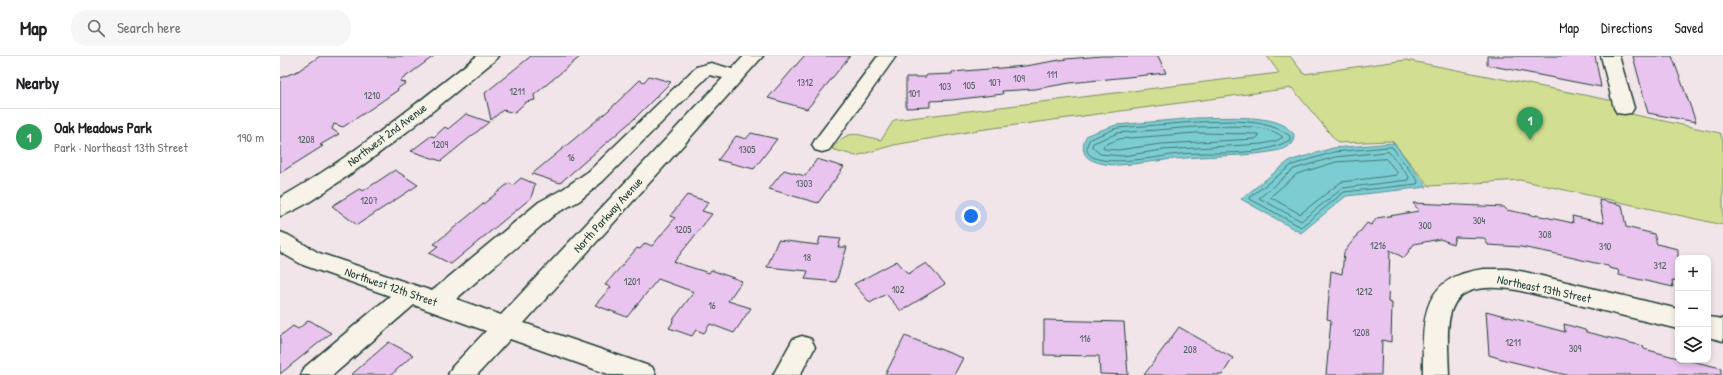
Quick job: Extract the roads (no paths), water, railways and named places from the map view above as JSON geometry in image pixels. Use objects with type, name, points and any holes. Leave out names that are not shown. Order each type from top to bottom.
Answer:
[{"type":"street","name":"Northwest 2nd Avenue","points":[[280,208],[337,173],[489,56]]},
{"type":"street","name":"North Parkway Avenue","points":[[461,375],[754,56]]},
{"type":"street","points":[[822,145],[887,56]]},
{"type":"street","points":[[1610,56],[1624,108]]},
{"type":"street","points":[[435,303],[547,208],[570,195],[596,176],[702,71],[711,68],[736,76]]},
{"type":"street","name":"Northwest 12th Street","points":[[280,241],[311,259],[643,375]]},
{"type":"street","name":"Northeast 13th Street","points":[[1436,375],[1437,319],[1443,300],[1458,286],[1479,278],[1499,278],[1520,281],[1675,318]]},
{"type":"street","points":[[314,375],[410,294]]},
{"type":"street","points":[[1711,328],[1723,330]]},
{"type":"street","points":[[786,375],[802,347]]},
{"type":"water","points":[[1196,118],[1254,118],[1276,122],[1285,126],[1294,134],[1293,143],[1280,150],[1257,154],[1198,157],[1119,165],[1097,162],[1090,159],[1085,154],[1083,148],[1087,135],[1116,125]]},
{"type":"water","points":[[1394,143],[1427,187],[1346,196],[1301,233],[1241,199],[1289,161],[1333,148]]},
{"type":"place","name":"Oak Meadows Park","points":[[1530,140]]}]
